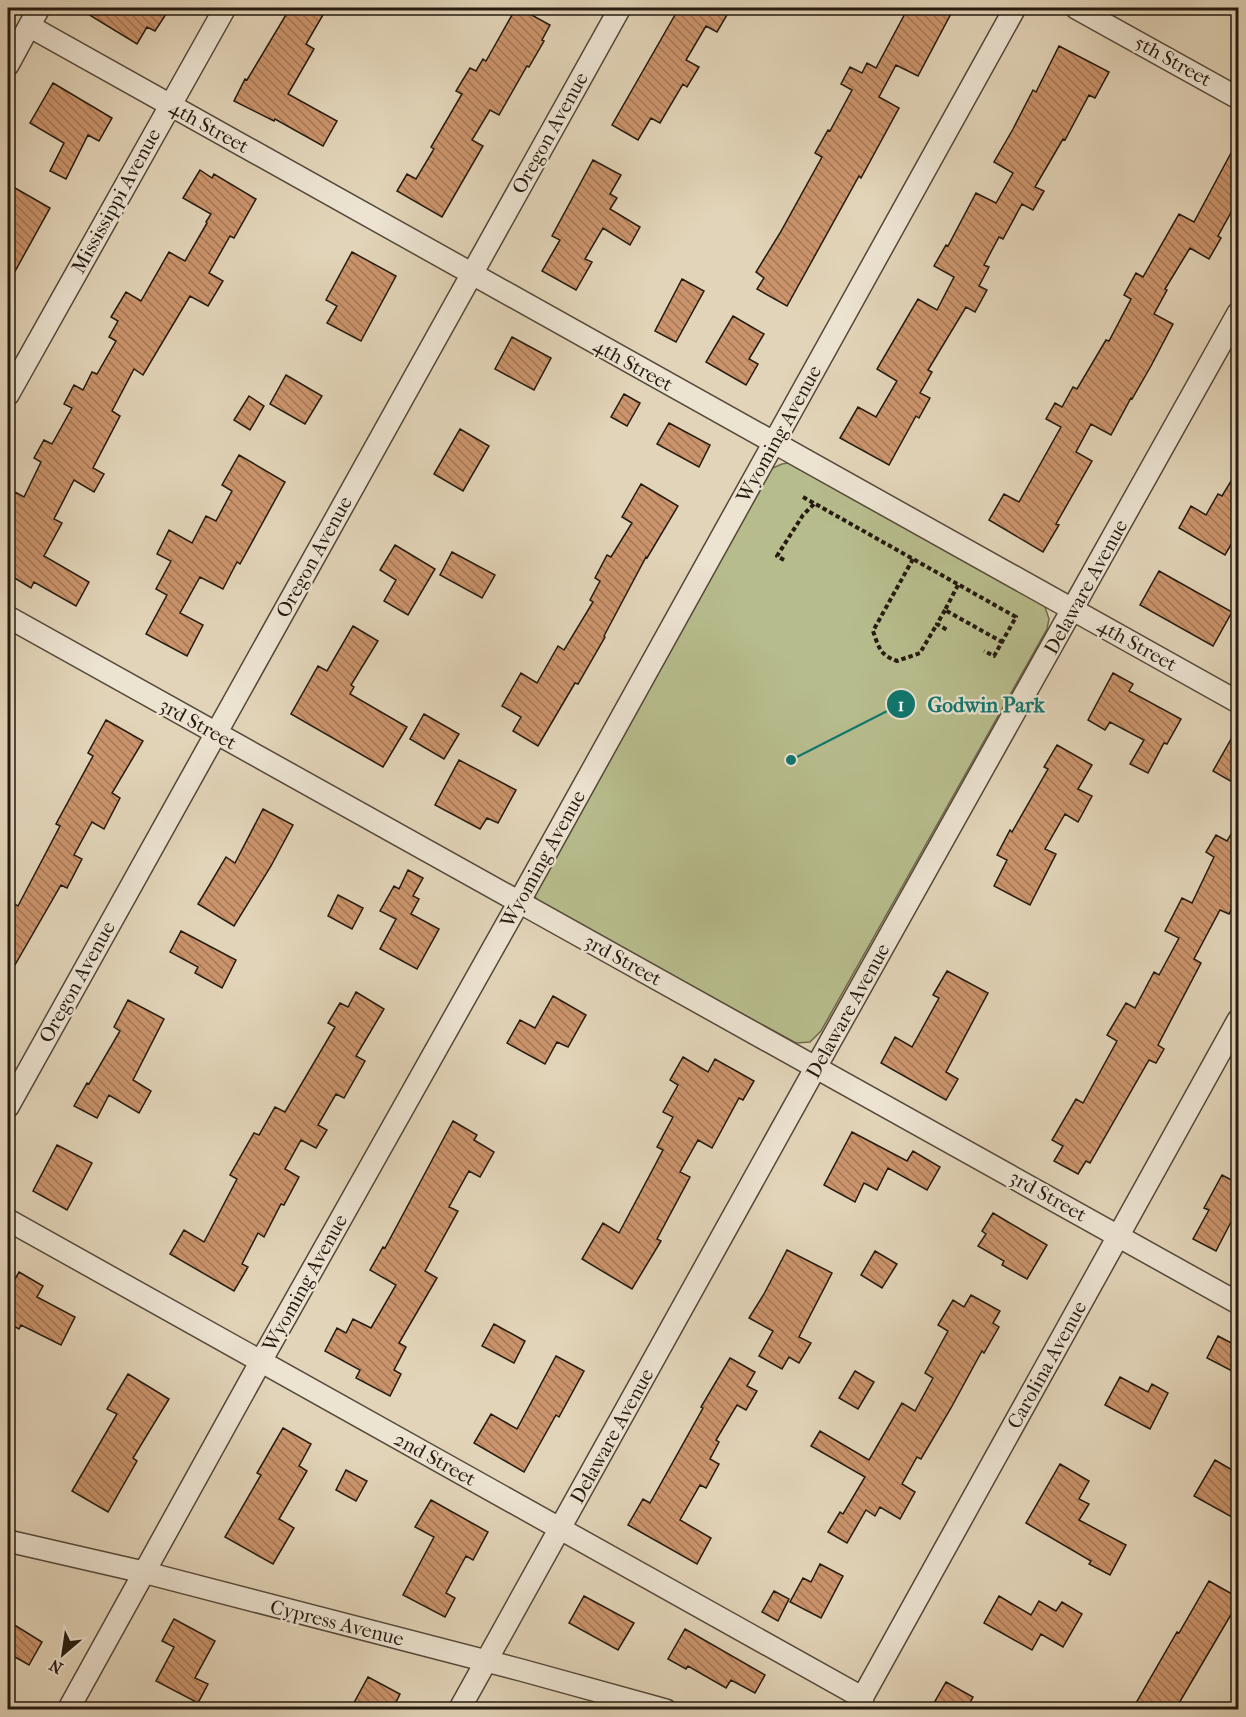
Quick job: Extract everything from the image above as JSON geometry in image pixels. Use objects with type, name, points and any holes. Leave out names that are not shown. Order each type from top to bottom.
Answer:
[{"type":"street","points":[[8,65],[39,8]]},
{"type":"street","name":"Mississippi Avenue","points":[[8,395],[225,8]]},
{"type":"street","name":"Oregon Avenue","points":[[8,1107],[620,8]]},
{"type":"street","name":"Wyoming Avenue","points":[[68,1710],[1015,8]]},
{"type":"street","name":"5th Street","points":[[1076,8],[1239,98]]},
{"type":"street","name":"4th Street","points":[[29,26],[1239,702]]},
{"type":"street","name":"Delaware Avenue","points":[[459,1710],[1239,313]]},
{"type":"street","name":"3rd Street","points":[[8,617],[1239,1303]]},
{"type":"street","name":"Carolina Avenue","points":[[859,1704],[1239,1020]]},
{"type":"street","name":"2nd Street","points":[[8,1220],[560,1529],[859,1704]]},
{"type":"street","name":"Cypress Avenue","points":[[8,1541],[143,1572],[666,1710]]},
{"type":"path","points":[[803,497],[1016,617],[994,656],[984,651]]},
{"type":"path","points":[[784,560],[777,556],[803,514],[815,503]]},
{"type":"path","points":[[914,559],[873,631],[882,653],[897,661],[920,653],[958,585]]},
{"type":"path","points":[[945,610],[1002,642]]},
{"type":"path","points":[[937,624],[950,631]]},
{"type":"green space","points":[[788,463],[1044,604],[1049,619],[1047,629],[821,1031],[810,1042],[796,1043],[538,902],[535,896],[768,470]]},
{"type":"building","points":[[78,8],[170,8],[155,31],[147,27],[137,44]]},
{"type":"building","points":[[290,8],[327,8],[306,44],[314,49],[288,94],[337,121],[323,146],[275,119],[274,121],[234,101],[245,79],[247,80]]},
{"type":"building","points":[[516,8],[550,25],[542,40],[544,41],[499,115],[490,110],[472,140],[483,146],[442,217],[397,191],[407,174],[416,179],[434,149],[431,147],[462,94],[456,91],[470,68],[476,71],[483,59],[486,61]]},
{"type":"building","points":[[679,8],[731,8],[717,32],[706,26],[686,60],[699,67],[687,87],[683,84],[660,123],[651,118],[638,140],[612,125]]},
{"type":"building","points":[[908,8],[954,8],[918,76],[896,65],[879,97],[899,108],[787,306],[757,289],[764,278],[756,272],[822,157],[815,153],[852,90],[841,84],[850,67],[862,73],[867,63],[876,68]]},
{"type":"building","points":[[1059,46],[1109,72],[1095,98],[1089,95],[1065,140],[1063,139],[1035,187],[1044,191],[1033,210],[1022,204],[1003,239],[999,237],[984,265],[989,267],[979,286],[987,290],[975,312],[966,307],[928,370],[932,372],[920,393],[930,398],[919,418],[916,416],[889,465],[840,438],[858,407],[876,417],[897,381],[877,369],[918,299],[937,310],[954,277],[934,266],[946,245],[948,246],[976,193],[996,203],[1013,173],[994,162],[1033,90],[1036,92]]},
{"type":"building","points":[[53,83],[112,118],[99,141],[88,135],[66,179],[50,171],[64,143],[30,123]]},
{"type":"building","points":[[1239,138],[1239,198],[1218,236],[1221,238],[1209,259],[1190,248],[1165,289],[1167,290],[1154,314],[1173,324],[1111,435],[1091,424],[1076,452],[1092,461],[1056,524],[1059,525],[1043,552],[989,520],[1004,494],[1019,502],[1061,427],[1046,419],[1055,403],[1062,407],[1073,387],[1077,389],[1106,340],[1109,341],[1131,299],[1124,295],[1136,273],[1143,277],[1179,214],[1194,222]]},
{"type":"building","points":[[593,160],[621,175],[610,194],[617,198],[610,209],[640,227],[630,245],[603,228],[585,259],[592,262],[576,290],[542,271],[560,240],[552,236]]},
{"type":"building","points":[[200,170],[212,178],[214,174],[256,199],[234,238],[230,236],[209,273],[223,281],[208,306],[190,296],[143,375],[134,369],[112,411],[120,416],[93,468],[104,474],[94,492],[74,480],[54,519],[62,523],[44,556],[89,582],[76,606],[34,582],[31,588],[8,574],[8,507],[15,492],[24,497],[41,462],[34,458],[44,440],[52,444],[72,408],[64,404],[74,385],[83,390],[92,372],[97,374],[116,341],[109,337],[118,321],[111,317],[126,292],[141,301],[169,252],[185,261],[207,223],[211,214],[183,198]]},
{"type":"building","points":[[8,184],[50,208],[8,284]]},
{"type":"building","points":[[352,252],[396,276],[361,341],[327,323],[337,306],[326,300]]},
{"type":"building","points":[[682,279],[704,291],[676,342],[655,331]]},
{"type":"building","points":[[733,316],[764,334],[749,359],[758,364],[746,385],[706,362]]},
{"type":"building","points":[[512,337],[551,358],[534,390],[495,369]]},
{"type":"building","points":[[286,375],[322,396],[305,424],[270,404]]},
{"type":"building","points":[[624,394],[640,403],[627,426],[611,417]]},
{"type":"building","points":[[249,396],[264,406],[250,430],[234,420]]},
{"type":"building","points":[[669,423],[710,445],[699,467],[657,444]]},
{"type":"building","points":[[460,429],[489,446],[463,491],[434,474]]},
{"type":"building","points":[[239,455],[285,482],[240,564],[237,562],[223,589],[200,577],[180,613],[203,625],[187,656],[146,634],[167,595],[156,589],[171,561],[157,554],[169,530],[192,543],[206,516],[216,521],[232,491],[222,485]]},
{"type":"building","points":[[1239,468],[1239,531],[1225,555],[1179,528],[1191,506],[1206,515],[1218,494],[1222,496]]},
{"type":"building","points":[[641,484],[678,506],[646,557],[578,684],[575,683],[538,746],[513,731],[521,717],[502,706],[521,673],[537,683],[558,646],[564,650],[593,602],[590,600],[600,581],[595,578],[607,555],[611,557],[632,523],[622,517]]},
{"type":"building","points":[[395,545],[435,569],[408,615],[384,601],[396,580],[380,570]]},
{"type":"building","points":[[452,552],[495,575],[482,598],[440,575]]},
{"type":"building","points":[[1159,571],[1232,612],[1213,646],[1140,605]]},
{"type":"building","points":[[353,626],[378,641],[351,685],[354,687],[350,694],[407,727],[383,767],[291,714],[318,666],[327,671]]},
{"type":"building","points":[[1113,673],[1133,684],[1129,691],[1181,719],[1167,744],[1164,743],[1148,773],[1130,764],[1144,740],[1110,722],[1105,730],[1088,720]]},
{"type":"building","points":[[424,714],[459,734],[444,759],[410,739]]},
{"type":"building","points":[[106,720],[143,741],[112,793],[120,798],[104,829],[92,822],[74,855],[82,859],[67,888],[61,885],[8,977],[8,917],[15,904],[18,906],[60,826],[56,824],[93,756],[88,753]]},
{"type":"building","points":[[1239,725],[1239,786],[1213,771]]},
{"type":"building","points":[[1057,745],[1092,765],[1078,789],[1092,796],[1078,822],[1065,814],[1045,849],[1056,854],[1030,905],[994,886],[1007,860],[997,855],[1048,769],[1044,767]]},
{"type":"building","points":[[459,760],[516,790],[498,823],[487,818],[480,829],[435,805]]},
{"type":"building","points":[[263,809],[293,825],[234,926],[198,904],[226,857],[235,863]]},
{"type":"building","points":[[1239,820],[1239,880],[1231,893],[1238,896],[1229,914],[1220,910],[1194,959],[1201,963],[1158,1045],[1164,1049],[1156,1063],[1149,1060],[1090,1163],[1086,1161],[1078,1174],[1054,1161],[1063,1146],[1052,1140],[1076,1099],[1083,1103],[1117,1041],[1107,1035],[1126,1003],[1135,1008],[1154,972],[1159,975],[1179,938],[1165,931],[1182,898],[1192,903],[1214,857],[1206,852],[1216,835],[1227,841]]},
{"type":"building","points":[[408,870],[423,878],[413,896],[419,899],[411,914],[439,929],[417,969],[380,949],[396,919],[380,911],[394,886],[399,889]]},
{"type":"building","points":[[338,895],[363,908],[352,929],[328,916]]},
{"type":"building","points":[[181,931],[236,960],[222,988],[195,973],[198,967],[170,952]]},
{"type":"building","points":[[947,971],[988,993],[946,1072],[958,1079],[946,1100],[881,1063],[895,1037],[912,1047],[939,998],[933,995]]},
{"type":"building","points":[[356,992],[384,1009],[356,1056],[365,1061],[344,1098],[336,1094],[318,1125],[327,1130],[316,1148],[301,1140],[285,1169],[299,1177],[284,1205],[281,1204],[264,1237],[258,1233],[242,1264],[248,1267],[234,1291],[170,1254],[184,1230],[204,1242],[237,1179],[230,1175],[254,1133],[259,1135],[275,1107],[285,1112],[335,1027],[328,1023],[340,1003],[348,1007]]},
{"type":"building","points":[[553,996],[586,1015],[568,1047],[557,1042],[545,1064],[507,1043],[520,1020],[535,1028]]},
{"type":"building","points":[[128,1000],[164,1019],[133,1080],[151,1091],[139,1113],[109,1095],[97,1118],[74,1106],[120,1031],[114,1027]]},
{"type":"building","points":[[683,1057],[708,1072],[715,1059],[754,1081],[743,1100],[739,1098],[712,1148],[698,1140],[680,1172],[690,1177],[657,1239],[661,1241],[632,1289],[582,1259],[603,1223],[619,1233],[663,1150],[657,1147],[673,1117],[663,1112],[678,1085],[670,1080]]},
{"type":"building","points":[[453,1121],[477,1135],[474,1140],[494,1152],[480,1177],[469,1171],[449,1207],[458,1211],[425,1271],[437,1278],[399,1343],[406,1347],[394,1370],[401,1374],[390,1396],[356,1378],[360,1370],[325,1351],[337,1328],[346,1333],[353,1319],[371,1328],[396,1285],[370,1270],[383,1247],[385,1248]]},
{"type":"building","points":[[852,1132],[907,1161],[913,1151],[940,1167],[927,1190],[888,1168],[877,1190],[864,1183],[855,1202],[824,1185]]},
{"type":"building","points":[[57,1145],[92,1163],[67,1210],[33,1191]]},
{"type":"building","points":[[1222,1175],[1239,1184],[1239,1227],[1231,1222],[1216,1251],[1193,1239],[1209,1210],[1204,1208]]},
{"type":"building","points":[[993,1213],[1047,1245],[1027,1279],[1002,1265],[1004,1261],[978,1246],[986,1234],[982,1231]]},
{"type":"building","points":[[787,1250],[832,1273],[799,1337],[811,1343],[799,1363],[789,1357],[782,1369],[759,1356],[773,1331],[749,1318]]},
{"type":"building","points":[[875,1251],[897,1264],[882,1288],[861,1275]]},
{"type":"building","points":[[19,1272],[43,1286],[37,1297],[75,1317],[61,1345],[21,1325],[19,1329],[8,1323],[8,1291]]},
{"type":"building","points":[[971,1295],[1000,1311],[993,1323],[999,1327],[984,1353],[982,1351],[921,1459],[917,1457],[902,1484],[915,1492],[900,1519],[880,1507],[875,1516],[866,1510],[847,1543],[828,1532],[840,1512],[843,1514],[865,1477],[811,1446],[820,1431],[869,1460],[902,1403],[915,1411],[933,1378],[925,1373],[948,1331],[938,1325],[953,1300],[964,1307]]},
{"type":"building","points":[[494,1324],[525,1341],[514,1363],[482,1346]]},
{"type":"building","points":[[1218,1336],[1239,1347],[1239,1363],[1234,1372],[1207,1358]]},
{"type":"building","points":[[556,1356],[584,1371],[559,1417],[556,1415],[524,1472],[474,1443],[491,1414],[517,1429]]},
{"type":"building","points":[[730,1358],[755,1372],[747,1386],[757,1391],[746,1410],[737,1405],[716,1440],[719,1442],[710,1459],[719,1464],[706,1488],[700,1485],[680,1520],[711,1538],[697,1564],[628,1525],[643,1499],[650,1503]]},
{"type":"building","points":[[855,1371],[874,1382],[858,1409],[839,1398]]},
{"type":"building","points":[[128,1374],[169,1399],[133,1458],[137,1461],[108,1512],[72,1491],[117,1414],[107,1409]]},
{"type":"building","points":[[1120,1377],[1148,1392],[1152,1384],[1168,1393],[1150,1429],[1105,1405]]},
{"type":"building","points":[[283,1428],[311,1444],[299,1466],[307,1471],[279,1519],[294,1528],[273,1564],[225,1537],[261,1475],[257,1473]]},
{"type":"building","points":[[1215,1460],[1239,1474],[1239,1521],[1194,1496]]},
{"type":"building","points":[[1060,1464],[1089,1481],[1079,1499],[1089,1504],[1079,1520],[1126,1545],[1110,1575],[1089,1564],[1091,1561],[1026,1523]]},
{"type":"building","points":[[346,1470],[367,1481],[356,1501],[336,1490]]},
{"type":"building","points":[[431,1500],[488,1532],[473,1560],[466,1556],[446,1593],[455,1598],[445,1617],[403,1595],[434,1537],[415,1527]]},
{"type":"building","points":[[820,1564],[843,1576],[821,1618],[790,1602],[803,1578],[811,1582]]},
{"type":"building","points":[[1209,1581],[1239,1598],[1239,1601],[1175,1710],[1132,1710],[1177,1632],[1179,1633]]},
{"type":"building","points":[[774,1591],[789,1599],[778,1621],[762,1612]]},
{"type":"building","points":[[584,1596],[634,1623],[618,1650],[569,1623]]},
{"type":"building","points":[[999,1596],[1031,1615],[1039,1601],[1056,1611],[1062,1602],[1082,1614],[1063,1647],[1041,1634],[1032,1650],[984,1623]]},
{"type":"building","points":[[174,1619],[215,1641],[195,1678],[208,1684],[198,1703],[156,1681],[174,1647],[162,1641]]},
{"type":"building","points":[[8,1621],[42,1642],[29,1665],[8,1653]]},
{"type":"building","points":[[685,1629],[765,1675],[755,1693],[731,1680],[726,1688],[688,1666],[686,1669],[668,1659]]},
{"type":"building","points":[[368,1677],[400,1694],[392,1710],[350,1710]]},
{"type":"building","points":[[946,1682],[973,1697],[966,1710],[930,1710]]},
{"type":"place","name":"Godwin Park","points":[[791,760]]}]
